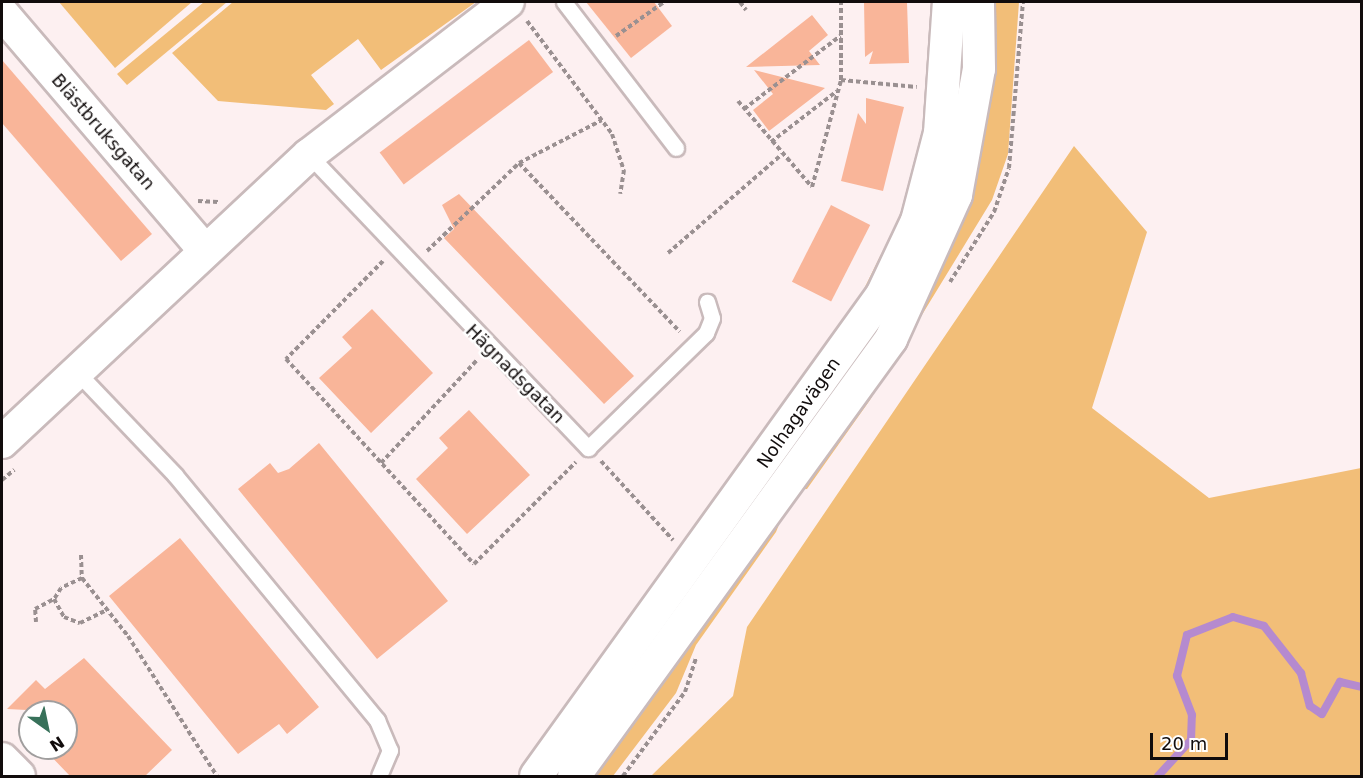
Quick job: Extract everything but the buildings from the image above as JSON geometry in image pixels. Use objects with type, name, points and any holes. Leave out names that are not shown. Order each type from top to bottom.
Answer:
[{"type":"street","name":"Nolhagavägen","points":[[536,777],[882,295],[917,221],[940,132],[949,2]]},
{"type":"street","name":"Nolhagavägen","points":[[574,777],[891,339],[956,195],[979,69],[978,2]]},
{"type":"street","points":[[2,442],[309,155],[514,6]]},
{"type":"street","name":"Blästbruksgatan","points":[[2,13],[205,251]]},
{"type":"street","points":[[2,759],[19,777]]},
{"type":"lane","points":[[564,2],[676,148]]},
{"type":"lane","name":"Hägnadsgatan","points":[[309,155],[411,267],[588,448]]},
{"type":"lane","points":[[588,448],[693,346],[712,318],[707,302]]},
{"type":"lane","points":[[77,372],[175,475],[377,720],[390,750],[379,777]]},
{"type":"path","points":[[594,42],[605,33],[610,40],[664,2]]},
{"type":"path","points":[[740,2],[746,10]]},
{"type":"path","points":[[738,101],[781,156],[812,187],[841,80],[841,2]]},
{"type":"path","points":[[514,6],[602,120],[624,170],[620,194]]},
{"type":"path","points":[[744,109],[841,36]]},
{"type":"path","points":[[918,98],[921,77]]},
{"type":"path","points":[[841,80],[920,87]]},
{"type":"path","points":[[771,142],[838,90]]},
{"type":"path","points":[[411,267],[519,164],[602,120]]},
{"type":"path","points":[[668,253],[781,156]]},
{"type":"path","points":[[519,164],[693,346]]},
{"type":"path","points":[[188,191],[195,200],[225,202]]},
{"type":"path","points":[[394,249],[286,359],[474,564],[588,448],[675,543]]},
{"type":"path","points":[[381,463],[489,348]]},
{"type":"path","points":[[669,552],[682,533]]},
{"type":"path","points":[[81,555],[82,578],[107,610],[217,777]]},
{"type":"path","points":[[36,622],[35,609],[54,599],[61,588],[82,578]]},
{"type":"path","points":[[54,599],[72,623],[107,610]]},
{"type":"shaded area","points":[[59,2],[192,2],[115,68]]},
{"type":"shaded area","points":[[204,2],[227,2],[127,85],[117,74]]},
{"type":"shaded area","points":[[233,2],[476,2],[381,70],[358,39],[311,75],[334,104],[326,110],[218,101],[172,53]]},
{"type":"shaded area","points":[[988,2],[1019,2],[1008,154],[992,200],[870,400],[807,489],[792,490],[896,344]]},
{"type":"shaded area","points":[[1074,146],[1147,232],[1092,408],[1209,498],[1361,468],[1361,776],[651,776],[733,696],[747,627]]},
{"type":"shaded area","points":[[893,230],[895,250],[842,340],[822,351],[862,293]]},
{"type":"shaded area","points":[[784,512],[776,532],[696,645],[676,693],[613,776],[584,776]]},
{"type":"shaded area","points":[[655,583],[651,603],[585,694],[565,705]]},
{"type":"waterway","points":[[1158,776],[1191,740],[1192,715],[1177,676],[1187,635],[1233,617],[1264,626],[1301,673],[1310,706],[1322,714],[1340,682],[1362,687]]}]
